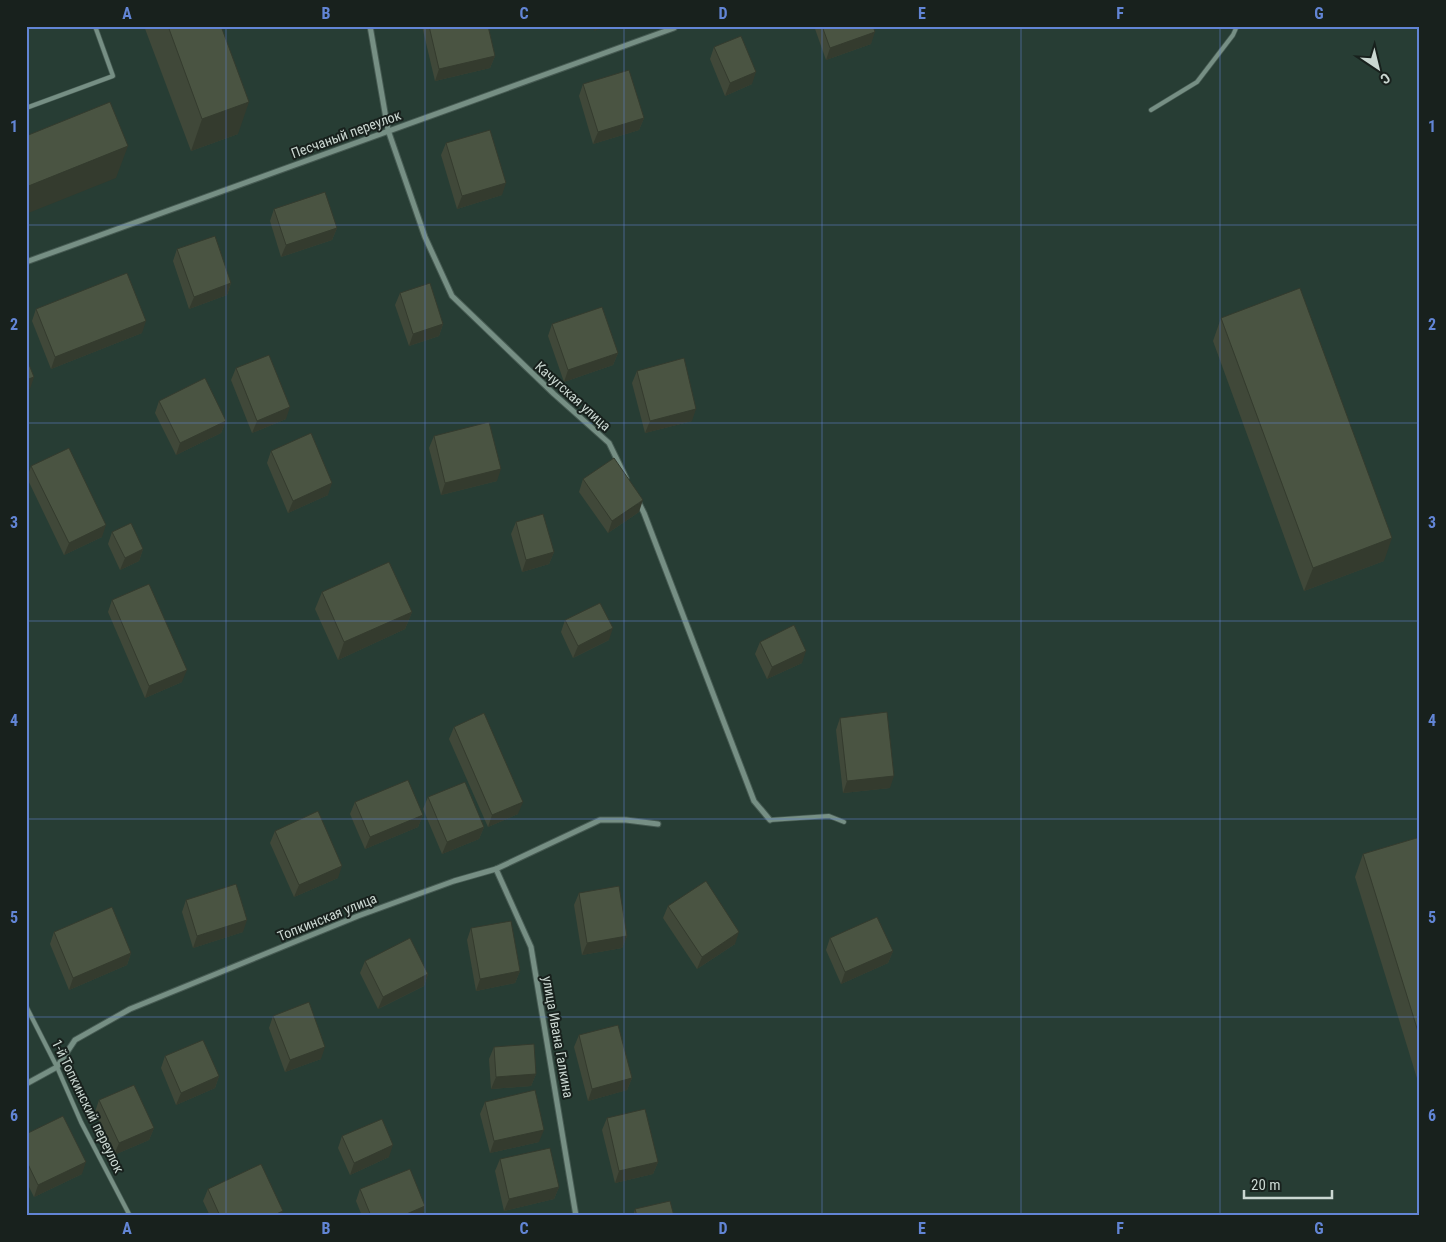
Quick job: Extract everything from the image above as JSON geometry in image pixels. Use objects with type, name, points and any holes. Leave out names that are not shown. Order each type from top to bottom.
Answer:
[{"type":"street","name":"Качугская улица","points":[[370,26],[388,130],[424,237],[452,296],[554,394],[609,442],[631,486]]},
{"type":"street","name":"Песчаный переулок","points":[[26,262],[674,27]]},
{"type":"street","points":[[635,495],[644,513],[754,801],[770,820]]},
{"type":"street","name":"Топкинская улица","points":[[26,1084],[57,1067],[75,1040],[130,1009],[358,916],[454,881],[496,869],[600,820],[626,820],[658,824]]},
{"type":"street","name":"улица Ивана Галкина","points":[[496,869],[531,947],[576,1216]]},
{"type":"lane","points":[[26,108],[113,76],[95,26]]},
{"type":"lane","points":[[1151,110],[1197,82],[1233,35],[1237,26]]},
{"type":"lane","points":[[770,820],[829,816],[844,822]]},
{"type":"lane","name":"1-й Топкинский переулок","points":[[26,1006],[57,1067],[81,1122],[130,1216]]},
{"type":"building","points":[[168,26],[221,26],[249,102],[202,119]]},
{"type":"building","points":[[429,26],[488,26],[495,56],[439,69]]},
{"type":"building","points":[[822,26],[873,26],[875,32],[830,48]]},
{"type":"building","points":[[741,36],[756,72],[730,83],[714,47]]},
{"type":"building","points":[[629,70],[644,118],[598,132],[583,84]]},
{"type":"building","points":[[110,102],[128,146],[26,187],[26,136]]},
{"type":"building","points":[[490,130],[506,183],[462,196],[446,143]]},
{"type":"building","points":[[325,192],[337,228],[286,245],[274,209]]},
{"type":"building","points":[[215,236],[231,283],[194,297],[177,249]]},
{"type":"building","points":[[127,273],[146,321],[55,357],[36,309]]},
{"type":"building","points":[[430,283],[443,324],[413,334],[400,293]]},
{"type":"building","points":[[1300,288],[1392,538],[1313,568],[1221,318]]},
{"type":"building","points":[[602,307],[618,353],[568,370],[552,324]]},
{"type":"building","points":[[269,355],[290,407],[257,421],[236,368]]},
{"type":"building","points":[[26,357],[34,377],[26,380]]},
{"type":"building","points":[[684,358],[696,409],[650,421],[637,371]]},
{"type":"building","points":[[205,378],[226,421],[180,443],[159,401]]},
{"type":"building","points":[[489,422],[501,469],[445,483],[434,436]]},
{"type":"building","points":[[311,433],[332,483],[293,501],[271,451]]},
{"type":"building","points":[[69,448],[106,525],[69,543],[31,466]]},
{"type":"building","points":[[614,458],[643,500],[612,521],[583,479]]},
{"type":"building","points":[[543,514],[554,552],[526,560],[516,522]]},
{"type":"building","points":[[131,523],[143,549],[125,558],[112,532]]},
{"type":"building","points":[[389,562],[412,612],[344,642],[322,592]]},
{"type":"building","points":[[149,584],[187,670],[149,686],[112,600]]},
{"type":"building","points":[[600,603],[613,628],[578,646],[565,620]]},
{"type":"building","points":[[794,625],[806,651],[772,667],[760,642]]},
{"type":"building","points":[[887,712],[894,776],[847,781],[840,718]]},
{"type":"building","points":[[484,713],[523,802],[492,815],[454,727]]},
{"type":"building","points":[[408,780],[423,815],[370,837],[355,802]]},
{"type":"building","points":[[465,782],[484,827],[447,842],[428,797]]},
{"type":"building","points":[[318,811],[342,866],[299,885],[275,831]]},
{"type":"building","points":[[1420,837],[1420,1038],[1363,854]]},
{"type":"building","points":[[706,881],[739,932],[702,957],[668,906]]},
{"type":"building","points":[[236,884],[247,920],[197,936],[186,900]]},
{"type":"building","points":[[619,886],[627,936],[587,943],[579,893]]},
{"type":"building","points":[[112,907],[131,953],[73,978],[54,932]]},
{"type":"building","points":[[877,917],[893,951],[845,972],[830,938]]},
{"type":"building","points":[[511,921],[520,971],[480,979],[471,928]]},
{"type":"building","points":[[410,938],[428,974],[383,997],[365,961]]},
{"type":"building","points":[[309,1002],[325,1047],[290,1060],[273,1016]]},
{"type":"building","points":[[618,1025],[632,1078],[592,1089],[579,1035]]},
{"type":"building","points":[[203,1040],[219,1076],[181,1093],[165,1056]]},
{"type":"building","points":[[534,1044],[536,1074],[496,1077],[494,1047]]},
{"type":"building","points":[[134,1085],[154,1128],[119,1143],[99,1100]]},
{"type":"building","points":[[535,1090],[544,1130],[494,1141],[485,1102]]},
{"type":"building","points":[[645,1109],[658,1162],[619,1171],[607,1118]]},
{"type":"building","points":[[63,1116],[86,1162],[38,1185],[26,1160],[26,1134]]},
{"type":"building","points":[[382,1119],[393,1145],[354,1163],[342,1136]]},
{"type":"building","points":[[550,1148],[559,1187],[509,1199],[500,1159]]},
{"type":"building","points":[[261,1164],[283,1211],[272,1216],[220,1216],[208,1189]]},
{"type":"building","points":[[410,1169],[425,1206],[402,1216],[371,1216],[360,1189]]},
{"type":"building","points":[[670,1201],[674,1216],[637,1216],[635,1209]]}]
